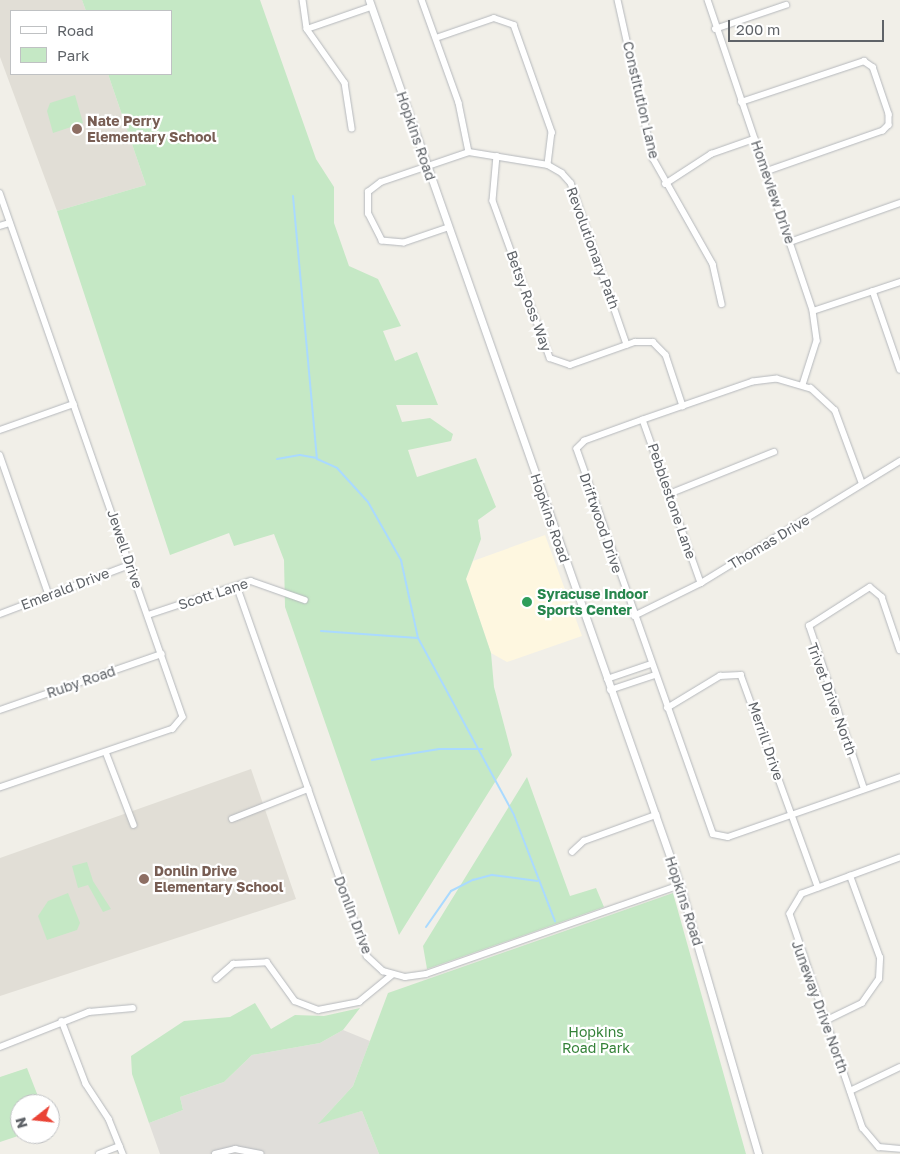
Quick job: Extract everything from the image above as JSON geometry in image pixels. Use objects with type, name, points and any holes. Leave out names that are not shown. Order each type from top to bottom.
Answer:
[{"type":"street","points":[[303,0],[307,29],[345,84],[352,128]]},
{"type":"street","points":[[422,0],[466,126],[469,152]]},
{"type":"street","name":"Constitution Lane","points":[[618,0],[653,158],[665,184],[713,264],[722,304]]},
{"type":"street","name":"Homeview Drive","points":[[708,0],[715,29],[814,311],[817,341],[803,385]]},
{"type":"street","points":[[307,29],[370,3]]},
{"type":"street","name":"Hopkins Road","points":[[370,3],[606,680],[680,885],[758,1154]]},
{"type":"street","points":[[715,29],[786,5]]},
{"type":"street","points":[[436,38],[494,18],[514,25],[552,132],[548,165]]},
{"type":"street","points":[[741,102],[864,61],[873,67],[890,114],[889,125],[883,131],[766,172]]},
{"type":"street","points":[[665,184],[711,154],[754,139]]},
{"type":"street","name":"Revolutionary Path","points":[[448,228],[391,244],[376,236],[368,214],[366,200],[371,188],[469,152],[548,165],[571,183],[627,345]]},
{"type":"street","name":"Betsy Ross Way","points":[[497,156],[493,201],[550,358],[570,365],[627,345],[645,341],[658,344],[666,355],[683,406]]},
{"type":"street","name":"Jewell Drive","points":[[0,194],[162,654],[182,721],[173,729],[0,788]]},
{"type":"street","points":[[790,242],[900,203]]},
{"type":"street","points":[[0,226],[10,223]]},
{"type":"street","points":[[814,311],[900,282]]},
{"type":"street","points":[[873,291],[900,369]]},
{"type":"street","name":"Driftwood Drive","points":[[803,385],[762,380],[585,441],[578,449],[634,616],[715,836],[728,837],[900,777]]},
{"type":"street","points":[[803,385],[835,411],[862,484]]},
{"type":"street","points":[[0,430],[74,404]]},
{"type":"street","name":"Pebblestone Lane","points":[[643,420],[701,583]]},
{"type":"street","points":[[669,494],[774,452]]},
{"type":"street","points":[[0,455],[50,595]]},
{"type":"street","name":"Thomas Drive","points":[[634,616],[701,583],[900,461]]},
{"type":"street","name":"Emerald Drive","points":[[0,614],[130,564]]},
{"type":"street","name":"Scott Lane","points":[[148,615],[256,581],[305,600]]},
{"type":"street","name":"Donlin Drive","points":[[237,586],[367,956],[392,975]]},
{"type":"street","name":"Trivet Drive North","points":[[864,789],[808,631],[816,618],[865,588],[876,589],[900,650]]},
{"type":"street","name":"Ruby Road","points":[[0,710],[162,654]]},
{"type":"street","points":[[606,680],[651,664]]},
{"type":"street","name":"Merrill Drive","points":[[667,708],[729,672],[741,675],[818,887]]},
{"type":"street","points":[[610,690],[655,675]]},
{"type":"street","points":[[106,752],[134,825]]},
{"type":"street","points":[[232,819],[308,789]]},
{"type":"street","points":[[572,852],[584,842],[656,815]]},
{"type":"street","name":"Juneway Drive North","points":[[900,858],[818,887],[796,899],[790,914],[825,1021],[850,1091],[871,1141],[886,1150],[900,1149]]},
{"type":"street","points":[[825,1021],[862,1003],[879,979],[880,958],[850,876]]},
{"type":"street","points":[[216,979],[233,964],[267,962],[276,969],[295,1001],[318,1010],[359,1002],[392,975],[426,974],[680,885]]},
{"type":"street","points":[[0,1047],[62,1021],[103,1008],[133,1008]]},
{"type":"street","points":[[62,1021],[86,1084],[110,1119],[123,1154]]},
{"type":"street","points":[[850,1091],[900,1067]]},
{"type":"street","points":[[99,1154],[120,1146]]},
{"type":"street","points":[[215,1154],[246,1149],[260,1154]]},
{"type":"shaded area","name":"Nate Perry Elementary School","points":[[0,0],[82,0],[86,10],[10,10],[10,75],[108,75],[146,185],[57,211],[0,57]]},
{"type":"shaded area","points":[[545,535],[582,636],[507,662],[491,653],[466,579],[473,561]]},
{"type":"shaded area","name":"Donlin Drive Elementary School","points":[[251,769],[296,899],[0,996],[0,858]]},
{"type":"shaded area","points":[[343,1030],[370,1041],[353,1086],[319,1123],[362,1111],[379,1154],[160,1154],[149,1123],[183,1110],[180,1097],[224,1082],[252,1055],[320,1043]]},
{"type":"green space","points":[[82,0],[260,0],[316,159],[334,187],[334,223],[349,266],[378,279],[401,326],[383,331],[395,361],[417,352],[438,405],[396,405],[402,422],[430,418],[453,434],[451,441],[408,450],[417,477],[476,458],[496,507],[478,520],[481,539],[466,579],[491,653],[494,687],[512,755],[399,935],[285,607],[284,560],[274,534],[234,546],[229,533],[170,555],[57,211],[146,185],[108,75],[172,75],[172,10],[86,10]]},
{"type":"green space","points":[[75,95],[83,123],[53,133],[47,111],[50,103]]},
{"type":"green space","points":[[527,777],[570,896],[596,888],[604,907],[427,969],[423,946]]},
{"type":"green space","points":[[87,862],[93,881],[111,909],[103,912],[88,885],[78,888],[72,866]]},
{"type":"green space","points":[[68,893],[80,923],[77,930],[47,940],[38,916],[48,901]]},
{"type":"green space","name":"Hopkins Road Park","points":[[673,893],[746,1154],[379,1154],[362,1111],[318,1124],[353,1086],[388,993]]},
{"type":"green space","points":[[255,1003],[271,1029],[295,1015],[324,1016],[360,1008],[343,1030],[320,1043],[252,1055],[224,1082],[180,1097],[183,1110],[149,1123],[132,1074],[131,1056],[184,1021],[230,1017]]},
{"type":"green space","points":[[27,1068],[37,1094],[10,1094],[10,1139],[0,1142],[0,1077]]},
{"type":"waterway","points":[[293,196],[317,459],[337,468],[368,502],[401,560],[418,638],[514,815],[555,921]]},
{"type":"waterway","points":[[277,459],[300,455],[317,458]]},
{"type":"waterway","points":[[321,631],[418,638]]},
{"type":"waterway","points":[[372,760],[439,749],[482,749]]},
{"type":"waterway","points":[[426,927],[451,891],[473,880],[492,875],[538,881]]},
{"type":"place","name":"Nate Perry Elementary School","points":[[77,129]]},
{"type":"place","name":"Syracuse Indoor Sports Center","points":[[527,602]]},
{"type":"place","name":"Donlin Drive Elementary School","points":[[144,879]]}]
